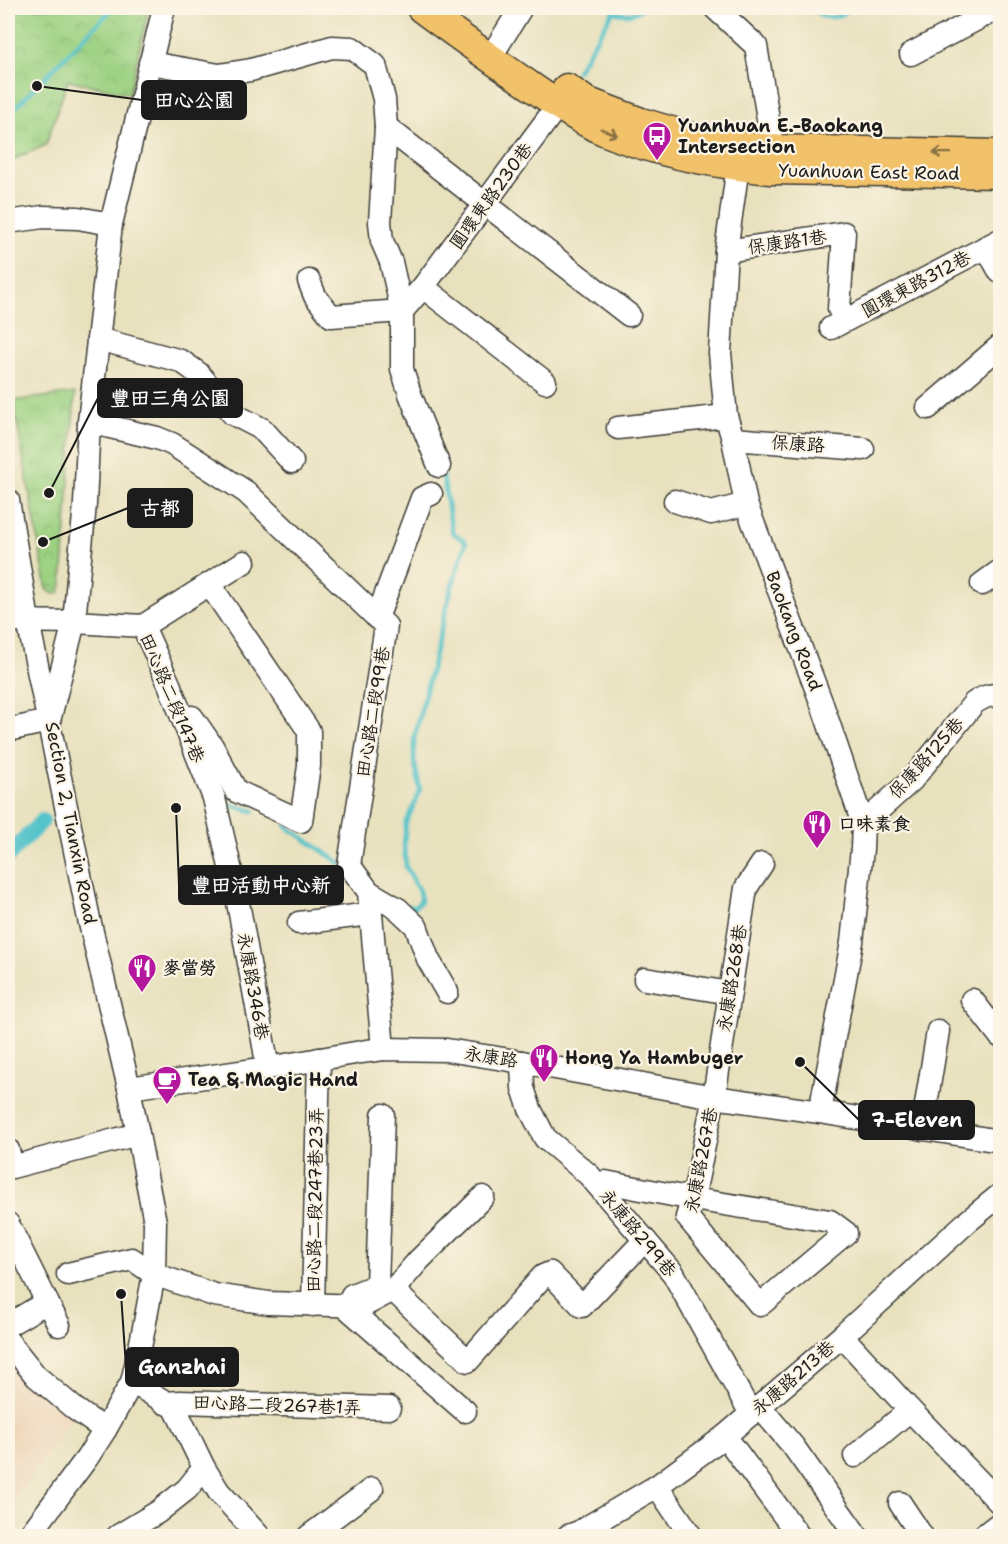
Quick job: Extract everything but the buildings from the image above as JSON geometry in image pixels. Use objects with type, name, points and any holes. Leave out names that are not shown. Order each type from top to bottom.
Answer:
[{"type":"main road","name":"Yuanhuan East Road","points":[[421,8],[586,101],[641,122],[702,140],[738,156]]},
{"type":"main road","name":"Yuanhuan East Road","points":[[452,8],[495,51],[558,105],[605,131],[642,145],[696,158],[738,156],[1000,174]]},
{"type":"main road","name":"Yuanhuan East Road","points":[[771,160],[1000,154]]},
{"type":"street","name":"Section 2, Tianxin Road","points":[[29,1536],[87,1458],[132,1382],[154,1274],[155,1222],[129,1088],[89,919],[49,721],[74,622],[85,504],[89,422],[111,224],[164,8]]},
{"type":"street","points":[[495,51],[521,8]]},
{"type":"street","points":[[715,8],[756,46],[771,160]]},
{"type":"street","points":[[911,54],[998,8]]},
{"type":"street","points":[[150,63],[219,75],[251,70],[332,47],[352,48],[375,65],[384,99],[386,127],[380,222],[382,241],[392,262],[402,311],[402,369],[439,466]]},
{"type":"street","name":"圓環東路230巷","points":[[402,311],[486,204],[558,105]]},
{"type":"street","points":[[386,127],[629,315]]},
{"type":"street","name":"Baokang Road","points":[[738,156],[726,251],[720,353],[726,416],[746,504],[822,704],[863,824],[852,942],[820,1112]]},
{"type":"street","points":[[8,222],[43,217],[78,218],[111,224]]},
{"type":"street","name":"保康路1巷","points":[[726,251],[844,233],[835,319]]},
{"type":"street","points":[[993,244],[1000,272]]},
{"type":"street","name":"圓環東路312巷","points":[[835,319],[993,244]]},
{"type":"street","points":[[309,281],[315,296],[331,316],[402,311]]},
{"type":"street","points":[[423,287],[545,382]]},
{"type":"street","points":[[98,339],[181,361],[198,373],[233,414],[262,429],[292,462]]},
{"type":"street","points":[[928,408],[1000,346]]},
{"type":"street","points":[[618,428],[726,416]]},
{"type":"street","points":[[89,422],[158,438],[172,444],[246,492],[377,618],[422,498],[431,494]]},
{"type":"street","name":"保康路","points":[[733,439],[863,449]]},
{"type":"street","points":[[8,500],[18,621],[49,721],[8,730]]},
{"type":"street","points":[[675,501],[711,513],[746,504]]},
{"type":"street","points":[[143,626],[244,562]]},
{"type":"street","points":[[169,684],[212,746],[236,791],[301,821],[309,766],[309,731],[210,585]]},
{"type":"street","name":"田心路二段99巷","points":[[370,903],[349,865],[386,626],[377,618]]},
{"type":"street","name":"田心路二段147巷","points":[[18,621],[143,626],[169,684],[214,798]]},
{"type":"street","name":"保康路125巷","points":[[863,824],[912,780],[974,703],[983,697],[996,697]]},
{"type":"street","name":"永康路346巷","points":[[214,798],[237,897],[268,1068]]},
{"type":"street","name":"永康路268巷","points":[[714,1097],[746,888],[762,864]]},
{"type":"street","points":[[299,923],[370,903],[398,909],[416,926],[428,959],[447,992]]},
{"type":"street","points":[[370,903],[383,1049]]},
{"type":"street","points":[[645,979],[730,993]]},
{"type":"street","points":[[972,1000],[1000,1036]]},
{"type":"street","points":[[922,1129],[938,1031]]},
{"type":"street","name":"永康路","points":[[129,1088],[383,1049],[447,1050],[714,1097],[1000,1141]]},
{"type":"street","name":"田心路二段247巷23弄","points":[[319,1059],[328,1305]]},
{"type":"street","name":"永康路299巷","points":[[522,1062],[523,1088],[530,1109],[545,1138],[589,1175],[673,1273],[756,1410],[793,1446],[857,1536]]},
{"type":"street","name":"永康路267巷","points":[[693,1199],[830,1221],[846,1233],[760,1305],[687,1217],[693,1199],[714,1097]]},
{"type":"street","points":[[328,1305],[377,1285],[383,1115]]},
{"type":"street","points":[[8,1150],[12,1167],[138,1134]]},
{"type":"street","points":[[605,1182],[693,1199]]},
{"type":"street","name":"永康路213巷","points":[[568,1536],[579,1532],[657,1486],[725,1436],[842,1336],[967,1222],[1000,1195]]},
{"type":"street","points":[[68,1274],[132,1259],[154,1274],[214,1296],[269,1303],[363,1306],[393,1290],[419,1260],[483,1197]]},
{"type":"street","points":[[8,1224],[59,1325]]},
{"type":"street","points":[[393,1290],[468,1361],[543,1276],[550,1273],[582,1306],[645,1240]]},
{"type":"street","points":[[8,1325],[47,1302]]},
{"type":"street","points":[[328,1305],[465,1412]]},
{"type":"street","points":[[842,1336],[1000,1503]]},
{"type":"street","points":[[8,1341],[36,1376],[75,1409],[105,1430]]},
{"type":"street","points":[[132,1382],[175,1408],[204,1468],[219,1492],[259,1536]]},
{"type":"street","name":"田心路二段267巷1弄","points":[[165,1403],[389,1408]]},
{"type":"street","points":[[855,1456],[910,1410]]},
{"type":"street","points":[[725,1436],[799,1536]]},
{"type":"street","points":[[118,1536],[158,1512],[187,1489],[204,1468]]},
{"type":"street","points":[[657,1486],[691,1536]]},
{"type":"street","points":[[309,1536],[372,1489]]},
{"type":"street","points":[[900,1503],[922,1536]]},
{"type":"street","points":[[983,1536],[1000,1523]]},
{"type":"shaded area","points":[[8,1354],[75,1415],[8,1507]]},
{"type":"green space","points":[[8,8],[149,8],[129,94],[68,80],[46,145],[8,162]]},
{"type":"green space","points":[[75,393],[62,584],[59,593],[53,594],[47,589],[13,401]]},
{"type":"waterway","points":[[8,115],[113,8]]},
{"type":"waterway","points":[[577,71],[613,12],[629,14],[643,8]]},
{"type":"waterway","points":[[810,8],[827,17],[836,17],[853,8]]},
{"type":"waterway","points":[[408,906],[414,907],[421,901],[419,891],[406,867],[404,845],[406,822],[420,789],[414,760],[414,739],[451,589],[466,542],[452,532],[443,476]]},
{"type":"waterway","points":[[230,805],[254,811]]},
{"type":"waterway","points":[[8,856],[42,821]]},
{"type":"waterway","points":[[286,826],[343,865]]},
{"type":"place","name":"田心公園","points":[[37,86]]},
{"type":"place","name":"Yuanhuan E.-Baokang Intersection","points":[[657,162]]},
{"type":"place","name":"豐田三角公園","points":[[49,493]]},
{"type":"place","name":"古都","points":[[43,542]]},
{"type":"place","name":"豐田活動中心新","points":[[176,808]]},
{"type":"place","name":"口味素食","points":[[817,850]]},
{"type":"place","name":"麥當勞","points":[[142,994]]},
{"type":"place","name":"7-Eleven","points":[[800,1062]]},
{"type":"place","name":"Hong Ya Hambuger","points":[[544,1084]]},
{"type":"place","name":"Tea & Magic Hand","points":[[167,1106]]},
{"type":"place","name":"Ganzhai","points":[[121,1294]]}]
